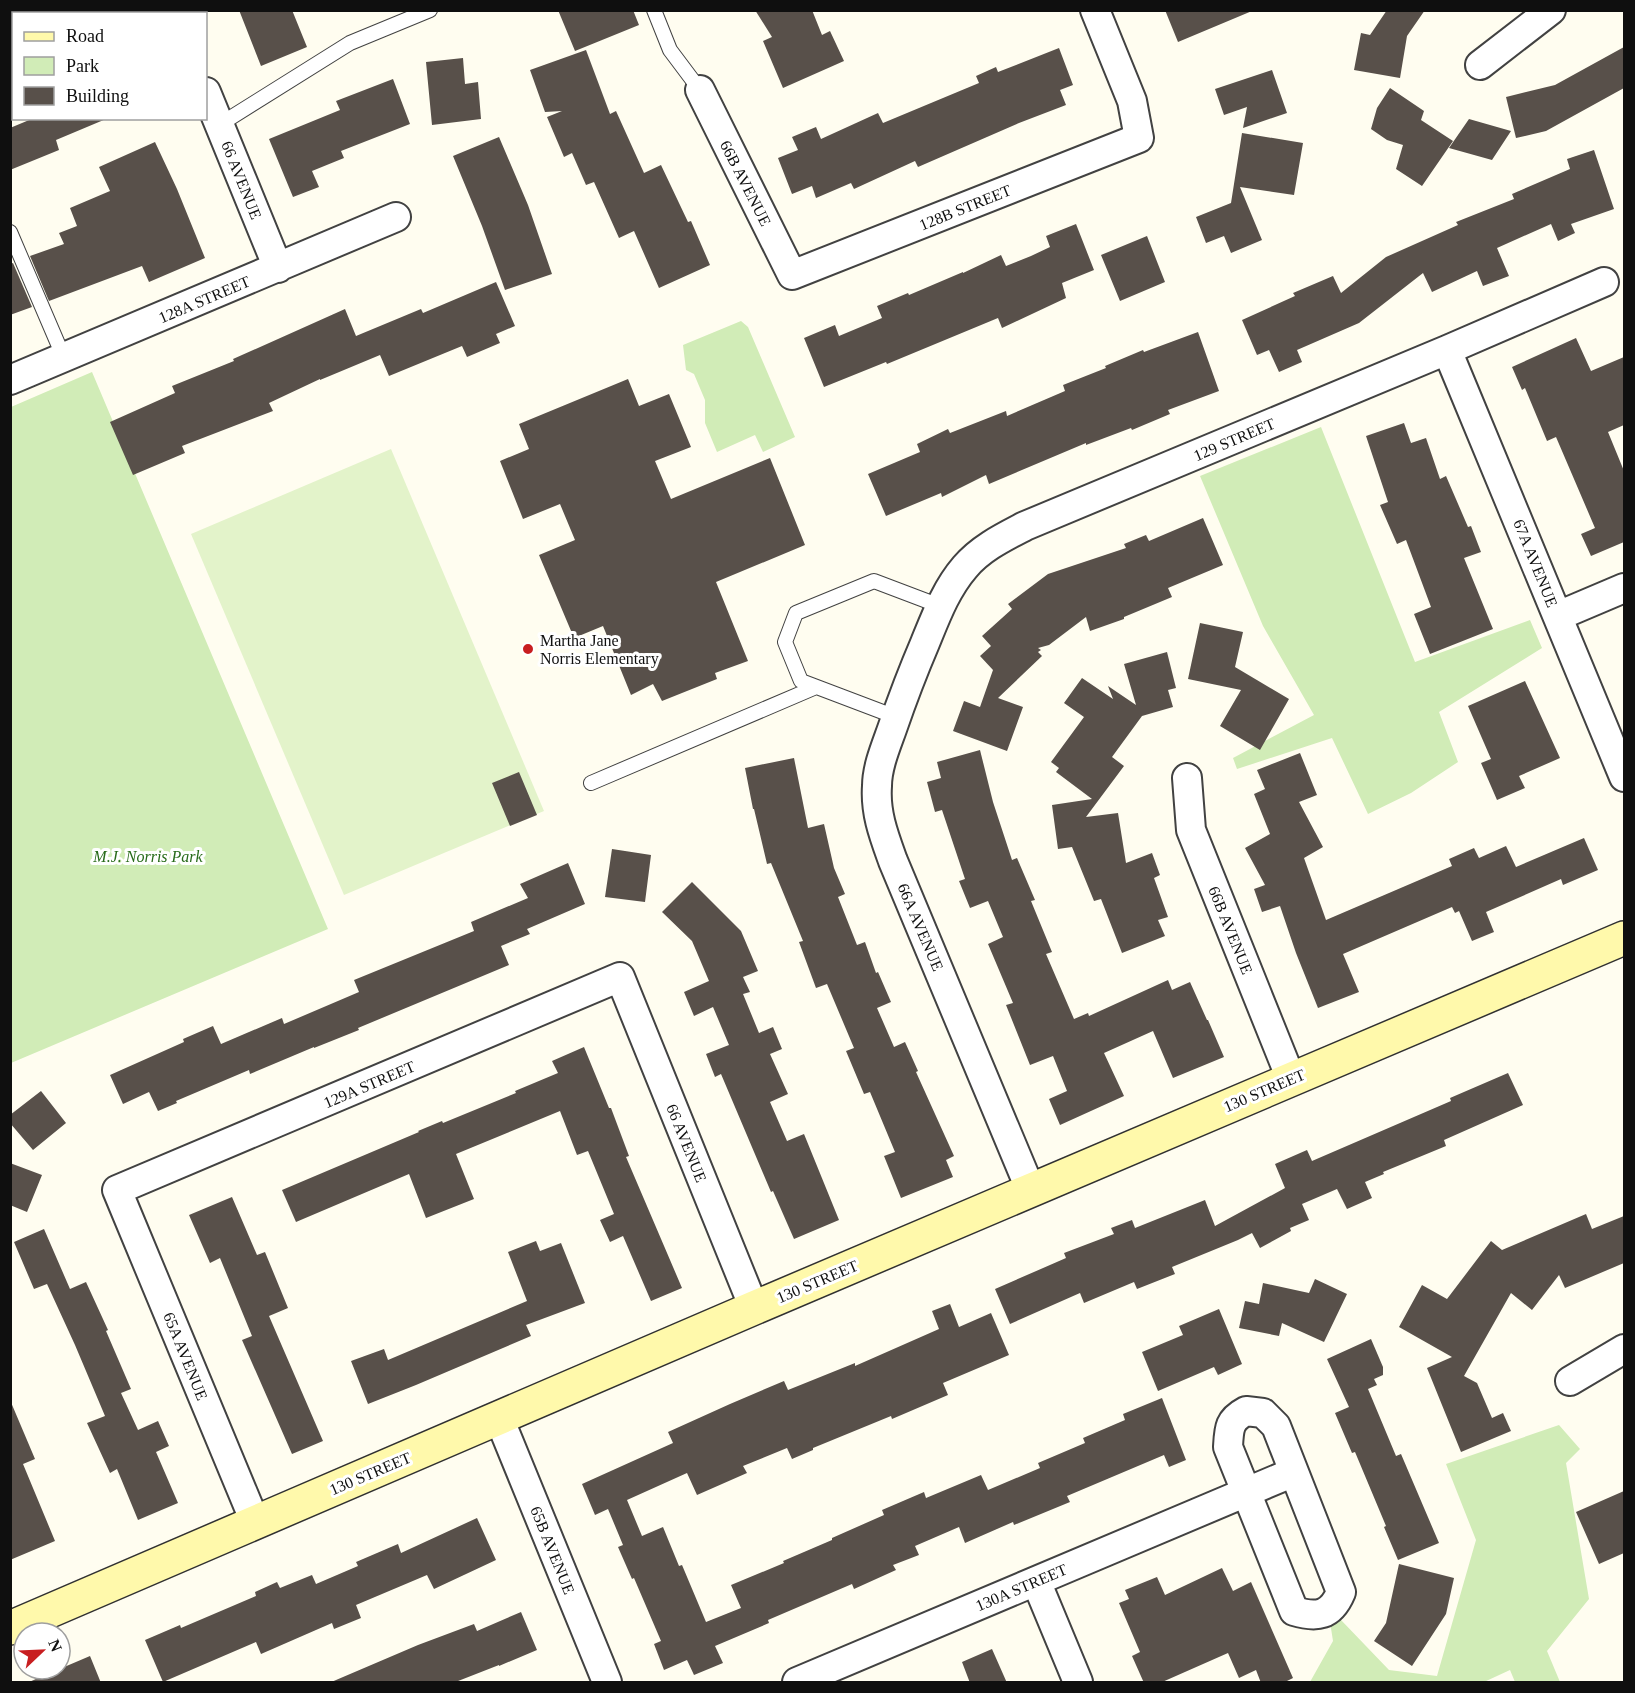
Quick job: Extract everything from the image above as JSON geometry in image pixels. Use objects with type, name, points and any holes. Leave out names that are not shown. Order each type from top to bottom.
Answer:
[{"type":"street","name":"128B STREET","points":[[792,275],[1139,138],[1132,101],[1095,10]]},
{"type":"street","points":[[1480,66],[1551,10]]},
{"type":"street","name":"66B AVENUE","points":[[700,90],[792,275]]},
{"type":"street","name":"66 AVENUE","points":[[207,95],[278,268]]},
{"type":"street","name":"128A STREET","points":[[10,380],[396,217]]},
{"type":"street","name":"129 STREET","points":[[919,657],[950,587],[967,564],[999,539],[1604,282]]},
{"type":"street","name":"67A AVENUE","points":[[1447,350],[1624,777]]},
{"type":"street","points":[[1558,616],[1624,588]]},
{"type":"street","name":"66A AVENUE","points":[[919,657],[896,717],[877,782],[877,813],[893,861],[1031,1191]]},
{"type":"street","name":"66B AVENUE","points":[[1186,778],[1191,830],[1291,1079]]},
{"type":"street","name":"130 STREET","points":[[10,1628],[1624,938]]},
{"type":"street","name":"66 AVENUE","points":[[620,977],[754,1308]]},
{"type":"street","name":"129A STREET","points":[[117,1190],[620,977]]},
{"type":"street","name":"65A AVENUE","points":[[117,1190],[255,1522]]},
{"type":"street","points":[[1570,1381],[1624,1349]]},
{"type":"street","points":[[1246,1411],[1263,1413],[1276,1425],[1294,1472],[1341,1592],[1337,1602],[1328,1610],[1309,1616],[1294,1611],[1228,1447],[1229,1431],[1234,1418],[1246,1411]]},
{"type":"street","name":"65B AVENUE","points":[[499,1418],[607,1683]]},
{"type":"street","name":"130A STREET","points":[[797,1683],[1294,1472]]},
{"type":"street","points":[[1036,1581],[1078,1683]]},
{"type":"lane","points":[[219,125],[350,43],[430,10]]},
{"type":"lane","points":[[654,10],[670,50],[700,90]]},
{"type":"lane","points":[[10,231],[64,358]]},
{"type":"lane","points":[[896,717],[801,681],[785,642],[796,613],[874,581],[940,606]]},
{"type":"lane","points":[[591,783],[816,687]]},
{"type":"green space","points":[[741,321],[748,327],[795,437],[763,452],[755,435],[717,452],[705,423],[705,400],[694,374],[686,370],[683,345]]},
{"type":"green space","name":"M.J. Norris Park","points":[[92,372],[328,929],[11,1063],[11,407]]},
{"type":"green space","points":[[1321,427],[1415,662],[1530,620],[1542,648],[1439,712],[1458,762],[1411,793],[1368,814],[1332,738],[1237,769],[1233,758],[1314,715],[1263,626],[1200,476]]},
{"type":"green space","points":[[391,449],[544,811],[344,895],[191,534]]},
{"type":"green space","points":[[1559,1425],[1580,1449],[1566,1463],[1589,1599],[1547,1651],[1560,1682],[1515,1682],[1510,1670],[1484,1682],[1310,1682],[1333,1641],[1330,1622],[1341,1620],[1389,1670],[1437,1676],[1476,1540],[1446,1464]]},
{"type":"building","points":[[239,10],[292,10],[307,47],[261,66]]},
{"type":"building","points":[[558,10],[633,10],[639,25],[575,51]]},
{"type":"building","points":[[755,10],[812,10],[822,35],[830,31],[844,61],[783,88],[763,41],[772,37]]},
{"type":"building","points":[[1165,10],[1252,10],[1252,11],[1178,42]]},
{"type":"building","points":[[1387,10],[1425,10],[1407,36],[1400,78],[1354,70],[1361,33],[1370,35]]},
{"type":"building","points":[[1624,47],[1624,88],[1546,131],[1516,138],[1506,97],[1555,85]]},
{"type":"building","points":[[1059,48],[1073,85],[1060,90],[1066,105],[918,167],[915,161],[854,189],[851,183],[816,198],[812,186],[792,194],[778,158],[798,150],[792,137],[816,127],[821,139],[878,113],[883,123],[979,83],[976,76],[996,67],[998,72]]},
{"type":"building","points":[[586,50],[610,114],[616,111],[644,173],[661,165],[688,222],[691,221],[710,265],[659,288],[634,231],[619,238],[594,182],[586,185],[572,153],[564,157],[547,117],[562,111],[545,112],[530,70]]},
{"type":"building","points":[[463,58],[465,84],[478,82],[481,119],[432,125],[426,62]]},
{"type":"building","points":[[1272,70],[1287,113],[1243,128],[1247,107],[1224,115],[1215,89]]},
{"type":"building","points":[[393,79],[410,124],[341,151],[344,158],[312,171],[319,187],[293,197],[269,139],[340,110],[336,101]]},
{"type":"building","points":[[1390,88],[1424,111],[1421,120],[1453,141],[1422,186],[1396,169],[1403,145],[1387,140],[1371,129],[1377,108]]},
{"type":"building","points":[[1469,119],[1511,131],[1492,160],[1449,148]]},
{"type":"building","points":[[29,120],[104,120],[56,140],[59,150],[10,170],[10,128]]},
{"type":"building","points":[[1242,133],[1303,143],[1294,195],[1240,187],[1262,240],[1231,253],[1224,236],[1206,243],[1196,217],[1231,203]]},
{"type":"building","points":[[499,137],[528,205],[552,274],[505,290],[453,156]]},
{"type":"building","points":[[155,142],[205,258],[149,282],[142,266],[49,301],[30,256],[64,244],[59,233],[77,226],[70,208],[110,191],[99,167]]},
{"type":"building","points":[[1594,150],[1614,209],[1571,224],[1575,233],[1558,241],[1551,224],[1497,248],[1509,276],[1483,286],[1477,271],[1432,292],[1423,273],[1359,323],[1297,350],[1302,362],[1279,372],[1269,350],[1257,355],[1242,320],[1295,296],[1293,293],[1333,276],[1341,293],[1386,257],[1458,225],[1456,222],[1514,199],[1512,194],[1570,169],[1567,159]]},
{"type":"building","points":[[1076,224],[1094,270],[1062,283],[1066,298],[1002,328],[998,318],[887,364],[886,362],[824,387],[804,338],[835,325],[839,336],[882,318],[877,306],[963,273],[1001,255],[1006,266],[1031,256],[1050,247],[1046,236]]},
{"type":"building","points":[[1147,236],[1165,282],[1120,301],[1101,255]]},
{"type":"building","points":[[13,263],[32,307],[10,315],[10,264]]},
{"type":"building","points":[[496,282],[515,326],[496,334],[500,343],[467,357],[462,346],[389,376],[380,355],[269,403],[273,411],[182,446],[185,453],[133,475],[110,422],[175,393],[172,386],[234,361],[233,359],[345,309],[356,336],[421,309],[423,313]]},
{"type":"building","points":[[1198,332],[1219,391],[1168,410],[1170,414],[1132,430],[1131,428],[1086,445],[1086,443],[989,484],[986,475],[942,497],[941,493],[886,516],[868,474],[920,452],[917,444],[948,429],[950,433],[1006,411],[1007,416],[1065,391],[1063,385],[1106,368],[1105,366],[1143,350],[1144,352]]},
{"type":"building","points":[[1576,338],[1591,371],[1624,357],[1624,425],[1608,432],[1624,471],[1624,542],[1591,556],[1581,534],[1595,528],[1556,437],[1547,441],[1525,388],[1522,390],[1512,367]]},
{"type":"building","points":[[628,379],[639,406],[669,394],[691,447],[655,461],[671,499],[770,458],[805,545],[716,582],[748,661],[715,673],[717,679],[662,701],[653,684],[631,695],[603,626],[574,638],[539,555],[575,540],[560,504],[523,519],[500,461],[529,449],[519,424]]},
{"type":"building","points":[[1404,423],[1411,443],[1426,438],[1440,479],[1446,476],[1468,527],[1471,526],[1481,552],[1464,558],[1493,629],[1430,654],[1414,614],[1431,607],[1406,540],[1397,544],[1380,505],[1388,502],[1366,436]]},
{"type":"building","points":[[1203,518],[1223,565],[1168,588],[1172,597],[1124,617],[1124,619],[1090,631],[1086,617],[1049,645],[1038,648],[1042,656],[998,698],[1023,707],[1007,751],[953,731],[964,701],[980,707],[993,670],[980,656],[991,646],[982,636],[1012,609],[1008,604],[1048,574],[1126,548],[1124,544],[1146,535],[1149,541]]},
{"type":"building","points":[[1200,623],[1243,632],[1235,667],[1289,699],[1260,750],[1220,726],[1241,690],[1188,679]]},
{"type":"building","points":[[1167,652],[1176,688],[1168,690],[1173,707],[1142,716],[1112,757],[1124,766],[1086,817],[1118,813],[1126,863],[1152,853],[1160,875],[1154,878],[1168,917],[1158,920],[1165,936],[1122,953],[1101,899],[1094,901],[1072,847],[1058,849],[1052,805],[1092,799],[1056,772],[1059,768],[1051,762],[1084,717],[1064,703],[1082,678],[1113,699],[1108,686],[1136,705],[1124,664]]},
{"type":"building","points":[[1525,681],[1560,758],[1519,776],[1525,788],[1497,800],[1481,763],[1491,759],[1468,706]]},
{"type":"building","points":[[980,750],[993,802],[1012,860],[1017,858],[1035,900],[1031,901],[1052,952],[1046,954],[1074,1019],[1088,1013],[1089,1016],[1168,980],[1172,990],[1190,982],[1224,1057],[1173,1078],[1153,1031],[1104,1053],[1124,1096],[1060,1125],[1049,1099],[1067,1091],[1053,1056],[1030,1065],[1006,1005],[1013,1003],[988,944],[1003,937],[988,901],[970,908],[959,881],[965,879],[942,810],[935,812],[927,782],[941,778],[937,762]]},
{"type":"building","points":[[1300,753],[1317,795],[1299,802],[1323,847],[1304,858],[1326,920],[1452,866],[1449,859],[1474,848],[1479,858],[1506,846],[1516,867],[1584,838],[1598,870],[1563,885],[1561,879],[1486,912],[1494,932],[1472,941],[1459,911],[1455,913],[1452,907],[1343,954],[1359,992],[1318,1008],[1280,906],[1262,912],[1254,889],[1265,885],[1245,848],[1270,834],[1254,794],[1265,789],[1257,770]]},
{"type":"building","points":[[794,758],[808,828],[824,824],[834,868],[845,894],[838,897],[857,945],[865,942],[876,973],[878,972],[891,1002],[877,1008],[894,1047],[905,1042],[954,1156],[946,1160],[953,1177],[901,1198],[884,1156],[895,1152],[870,1092],[864,1094],[846,1051],[854,1048],[827,984],[816,988],[799,942],[803,941],[771,863],[767,864],[753,809],[745,768]]},
{"type":"building","points":[[519,772],[537,815],[510,826],[492,783]]},
{"type":"building","points":[[612,849],[651,855],[645,902],[605,897]]},
{"type":"building","points":[[568,863],[585,904],[527,929],[530,934],[501,946],[509,965],[250,1074],[249,1070],[158,1111],[149,1092],[123,1104],[110,1075],[184,1042],[183,1039],[213,1026],[221,1044],[282,1018],[284,1024],[359,992],[354,980],[474,931],[471,922],[528,898],[520,884]]},
{"type":"building","points":[[692,882],[741,931],[758,971],[743,977],[750,992],[743,994],[759,1033],[773,1027],[782,1049],[770,1054],[788,1094],[770,1102],[787,1141],[804,1134],[839,1220],[794,1239],[773,1191],[771,1192],[721,1074],[715,1077],[706,1054],[729,1045],[713,1007],[694,1016],[684,992],[709,981],[692,941],[662,912]]},
{"type":"building","points":[[584,1047],[609,1108],[611,1108],[629,1156],[626,1157],[682,1288],[651,1301],[623,1236],[610,1242],[600,1220],[614,1214],[588,1151],[577,1155],[560,1111],[456,1154],[474,1199],[426,1218],[409,1174],[296,1222],[282,1190],[442,1121],[443,1123],[516,1093],[515,1091],[558,1073],[552,1061]]},
{"type":"building","points":[[1508,1073],[1523,1105],[1444,1140],[1446,1146],[1383,1172],[1384,1174],[1365,1182],[1372,1198],[1347,1209],[1337,1189],[1302,1204],[1309,1220],[1290,1228],[1291,1231],[1260,1248],[1252,1233],[1172,1267],[1175,1274],[1137,1289],[1134,1282],[1084,1303],[1080,1293],[1010,1324],[995,1289],[1066,1258],[1064,1253],[1114,1234],[1111,1228],[1132,1220],[1135,1228],[1205,1200],[1215,1226],[1285,1188],[1275,1164],[1307,1150],[1312,1161],[1451,1101],[1450,1098]]},
{"type":"building","points":[[41,1091],[66,1123],[33,1150],[10,1123],[10,1115]]},
{"type":"building","points":[[10,1163],[42,1175],[27,1212],[10,1205]]},
{"type":"building","points":[[232,1197],[257,1255],[265,1252],[288,1308],[269,1316],[323,1441],[292,1454],[242,1340],[252,1336],[220,1258],[210,1263],[189,1215]]},
{"type":"building","points":[[1586,1214],[1592,1229],[1624,1216],[1624,1263],[1565,1288],[1559,1275],[1532,1310],[1511,1293],[1464,1376],[1477,1383],[1492,1418],[1503,1413],[1511,1431],[1461,1452],[1427,1368],[1452,1357],[1399,1327],[1422,1285],[1447,1299],[1491,1241],[1502,1250]]},
{"type":"building","points":[[44,1229],[70,1289],[86,1282],[131,1389],[121,1393],[138,1430],[158,1421],[169,1446],[156,1452],[178,1503],[138,1520],[117,1469],[110,1473],[87,1423],[105,1416],[75,1345],[47,1284],[34,1289],[14,1242]]},
{"type":"building","points":[[536,1241],[540,1251],[561,1243],[585,1303],[526,1325],[531,1336],[368,1404],[351,1361],[384,1349],[388,1360],[527,1301],[508,1252]]},
{"type":"building","points":[[1315,1279],[1347,1294],[1324,1342],[1282,1323],[1279,1336],[1239,1328],[1245,1301],[1259,1304],[1263,1283],[1309,1293]]},
{"type":"building","points":[[950,1304],[959,1327],[991,1313],[1009,1355],[943,1383],[948,1395],[892,1419],[891,1416],[813,1448],[792,1459],[787,1448],[743,1466],[747,1473],[697,1495],[687,1473],[627,1500],[642,1536],[663,1527],[706,1622],[741,1608],[731,1585],[784,1563],[783,1561],[884,1515],[882,1510],[924,1492],[926,1498],[981,1475],[988,1490],[1040,1468],[1038,1463],[1085,1443],[1083,1438],[1125,1420],[1123,1414],[1162,1398],[1186,1460],[1169,1467],[1164,1455],[1067,1496],[1070,1502],[1014,1525],[1013,1522],[965,1543],[959,1527],[915,1546],[919,1555],[893,1565],[896,1570],[854,1589],[852,1584],[768,1620],[769,1623],[715,1646],[723,1663],[694,1675],[687,1660],[664,1670],[654,1644],[661,1641],[618,1547],[623,1545],[608,1509],[595,1515],[582,1484],[673,1443],[668,1432],[730,1404],[784,1381],[788,1390],[855,1363],[855,1366],[939,1329],[932,1311]]},
{"type":"building","points":[[1219,1309],[1242,1364],[1218,1375],[1214,1367],[1158,1391],[1142,1352],[1183,1335],[1179,1326]]},
{"type":"building","points":[[1371,1339],[1383,1367],[1383,1375],[1374,1379],[1377,1385],[1368,1389],[1396,1456],[1401,1454],[1439,1543],[1398,1560],[1355,1452],[1352,1453],[1335,1413],[1349,1407],[1327,1359]]},
{"type":"building","points":[[10,1400],[35,1459],[23,1464],[55,1541],[10,1560]]},
{"type":"building","points":[[1624,1491],[1624,1553],[1599,1564],[1576,1512]]},
{"type":"building","points":[[477,1518],[496,1560],[434,1589],[427,1575],[356,1605],[361,1618],[334,1629],[332,1623],[261,1654],[256,1642],[163,1682],[145,1640],[180,1625],[181,1628],[256,1596],[255,1592],[277,1582],[280,1588],[312,1575],[316,1584],[358,1566],[356,1562],[398,1544],[401,1553]]},
{"type":"building","points":[[1399,1564],[1454,1578],[1446,1614],[1412,1666],[1374,1641],[1386,1623]]},
{"type":"building","points":[[1222,1568],[1233,1591],[1251,1582],[1293,1678],[1283,1683],[1261,1683],[1256,1670],[1239,1678],[1228,1653],[1160,1683],[1144,1683],[1132,1656],[1140,1652],[1119,1603],[1129,1599],[1125,1590],[1157,1577],[1165,1595]]},
{"type":"building","points":[[521,1612],[537,1650],[499,1666],[453,1683],[329,1683],[474,1624],[477,1631]]},
{"type":"building","points":[[992,1649],[1007,1683],[970,1683],[962,1662]]},
{"type":"building","points":[[90,1656],[101,1683],[29,1683],[31,1681],[72,1681],[72,1664]]},
{"type":"place","name":"Martha Jane Norris Elementary","points":[[528,649]]}]
